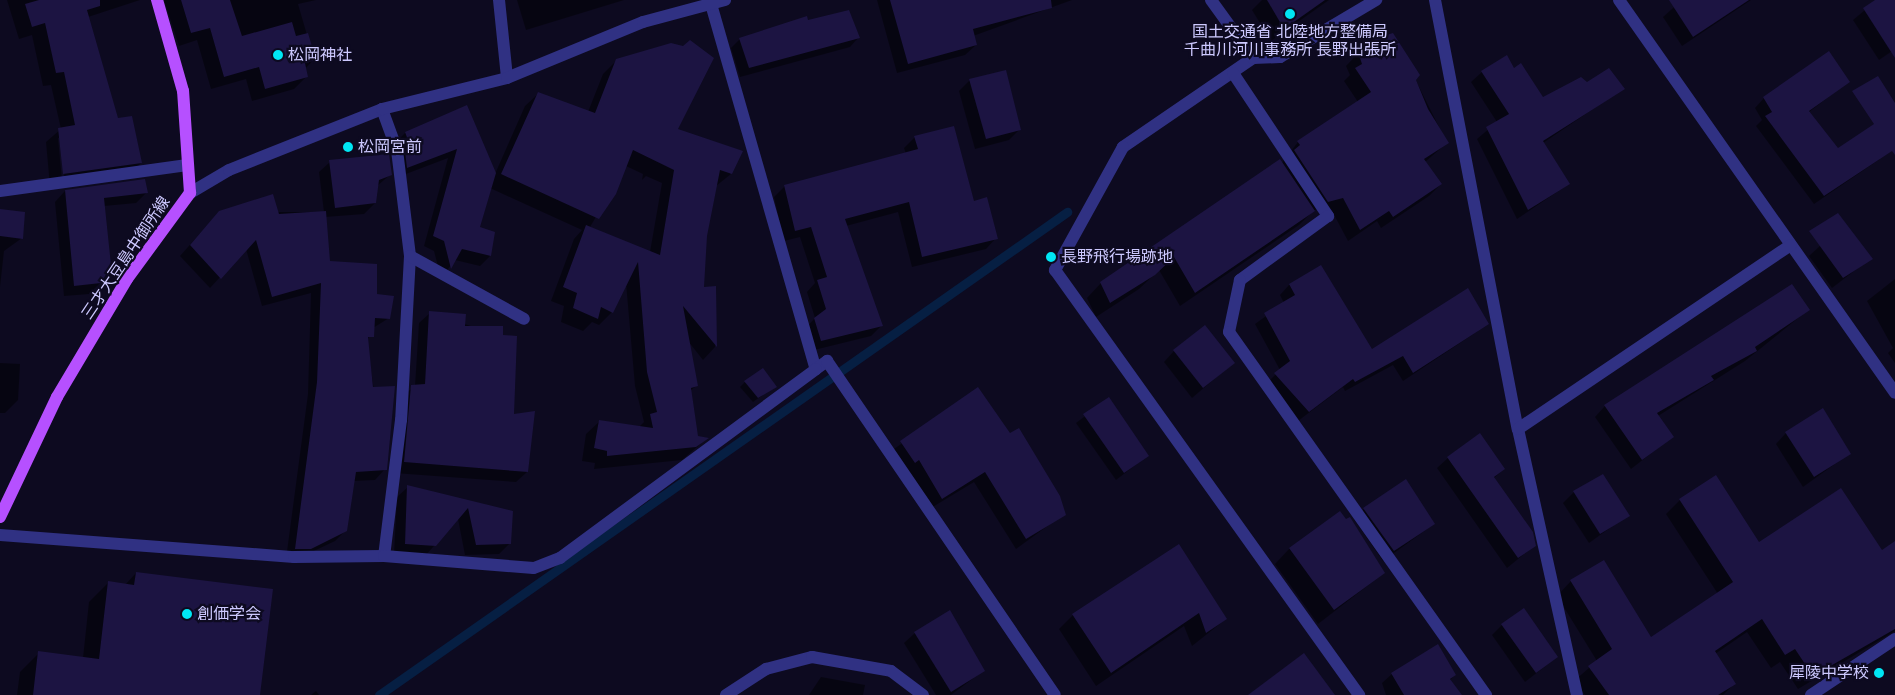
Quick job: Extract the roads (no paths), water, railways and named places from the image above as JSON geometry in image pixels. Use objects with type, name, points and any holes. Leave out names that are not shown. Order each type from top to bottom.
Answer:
[{"type":"main road","name":"三才大豆島中御所線","points":[[0,517],[57,397],[127,280],[190,192],[182,91],[157,0]]},
{"type":"street","points":[[500,0],[507,78]]},
{"type":"street","points":[[190,192],[229,170],[382,109],[507,78],[643,22],[725,0]]},
{"type":"street","points":[[1211,0],[1253,58]]},
{"type":"street","points":[[1359,695],[1055,270],[1123,147],[1253,58],[1280,57],[1376,0]]},
{"type":"street","points":[[1435,0],[1518,429],[1577,695]]},
{"type":"street","points":[[1619,0],[1895,394]]},
{"type":"street","points":[[711,4],[816,369]]},
{"type":"street","points":[[1233,73],[1328,216],[1240,280],[1229,332],[1486,695]]},
{"type":"street","points":[[382,109],[397,150],[410,256],[401,420],[384,556]]},
{"type":"street","points":[[0,191],[187,165]]},
{"type":"street","points":[[1518,429],[1791,245]]},
{"type":"street","points":[[410,256],[524,319]]},
{"type":"street","points":[[0,535],[294,557],[384,556],[534,568],[560,558],[827,362],[1055,695]]},
{"type":"street","points":[[1811,695],[1895,639]]},
{"type":"street","points":[[726,695],[766,669],[812,657],[890,671],[923,695]]},
{"type":"waterway","points":[[379,695],[1067,212]]},
{"type":"place","name":"国土交通省 北陸地方整備局 千曲川河川事務所 長野出張所","points":[[1290,14]]},
{"type":"place","name":"松岡神社","points":[[278,55]]},
{"type":"place","name":"松岡宮前","points":[[348,147]]},
{"type":"place","name":"長野飛行場跡地","points":[[1051,257]]},
{"type":"place","name":"創価学会","points":[[187,614]]},
{"type":"place","name":"犀陵中学校","points":[[1879,673]]}]
